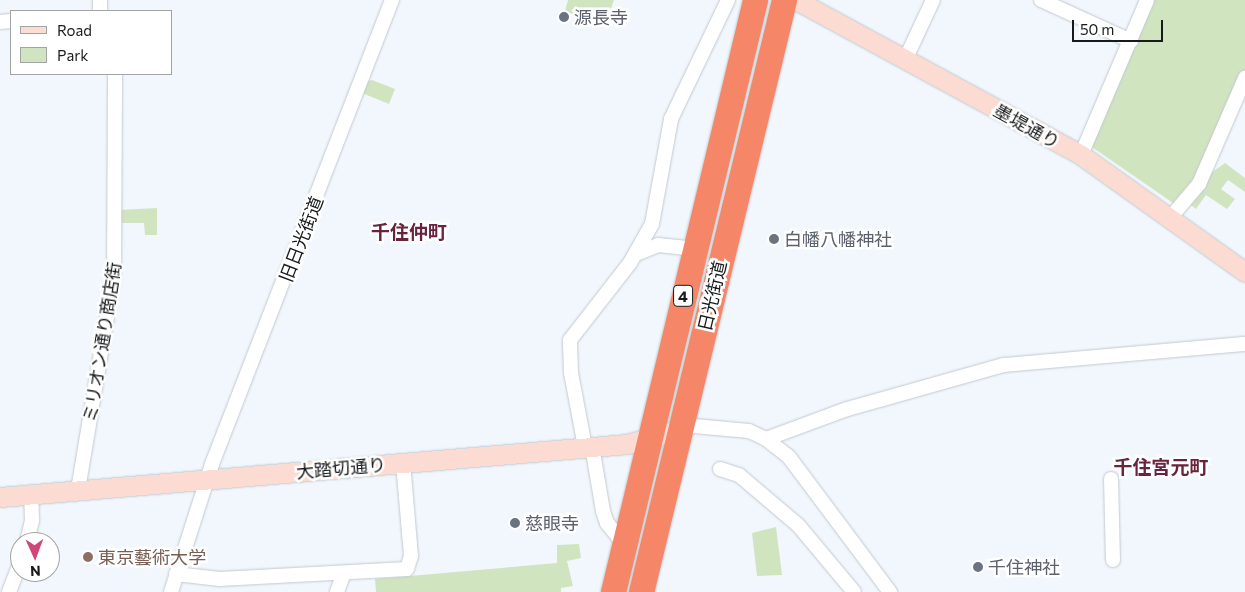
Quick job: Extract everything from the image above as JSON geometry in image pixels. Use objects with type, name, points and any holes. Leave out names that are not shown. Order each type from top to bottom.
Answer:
[{"type":"highway","name":"日光街道","points":[[612,592],[754,0]]},
{"type":"highway","name":"日光街道","points":[[641,592],[784,0]]},
{"type":"street","name":"旧日光街道","points":[[171,592],[207,478],[392,0]]},
{"type":"street","points":[[624,544],[607,523],[603,511],[571,373],[570,340],[636,254],[652,224],[671,118],[728,0]]},
{"type":"street","name":"墨堤通り","points":[[796,0],[1081,155],[1245,272]]},
{"type":"street","points":[[905,60],[933,0]]},
{"type":"street","points":[[1041,0],[1131,41]]},
{"type":"street","points":[[1081,155],[1147,0]]},
{"type":"street","name":"ミリオン通り商店街","points":[[78,490],[114,276],[115,75]]},
{"type":"street","points":[[1170,218],[1199,184],[1245,78]]},
{"type":"street","points":[[652,224],[658,245]]},
{"type":"street","points":[[636,254],[658,245],[694,249]]},
{"type":"street","points":[[766,439],[847,409],[1004,365],[1245,344]]},
{"type":"street","points":[[681,429],[694,426],[749,431],[766,439],[789,457],[890,592]]},
{"type":"street","name":"大踏切通り","points":[[0,497],[589,447],[648,439],[681,429]]},
{"type":"street","points":[[176,574],[220,579],[399,571],[412,563],[403,463]]},
{"type":"street","points":[[720,469],[739,475],[798,525],[854,592]]},
{"type":"street","points":[[1111,479],[1113,560]]},
{"type":"street","points":[[29,532],[32,520],[31,494]]},
{"type":"street","points":[[337,592],[344,572]]},
{"type":"green space","points":[[568,0],[614,0],[609,14],[592,8],[588,20],[565,11]]},
{"type":"green space","points":[[1154,0],[1245,0],[1245,71],[1195,177],[1173,203],[1092,147]]},
{"type":"green space","points":[[372,80],[395,89],[389,104],[362,93],[366,82]]},
{"type":"green space","points":[[1225,163],[1245,178],[1245,192],[1228,180],[1221,189],[1235,199],[1227,209],[1206,195],[1196,209],[1187,202],[1208,175]]},
{"type":"green space","points":[[157,208],[157,235],[145,235],[144,223],[120,223],[119,210]]},
{"type":"green space","points":[[776,527],[782,575],[757,576],[752,533]]},
{"type":"green space","points":[[579,544],[581,558],[567,561],[573,586],[561,588],[561,592],[376,592],[375,579],[557,563],[557,545]]},
{"type":"place","name":"源長寺","points":[[564,17]]},
{"type":"place","name":"白幡八幡神社","points":[[774,239]]},
{"type":"place","name":"慈眼寺","points":[[515,523]]},
{"type":"place","name":"東京藝術大学","points":[[88,557]]},
{"type":"place","name":"千住神社","points":[[978,567]]},
{"type":"district","name":"千住仲町","points":[[409,232]]},
{"type":"district","name":"千住宮元町","points":[[1161,467]]}]
